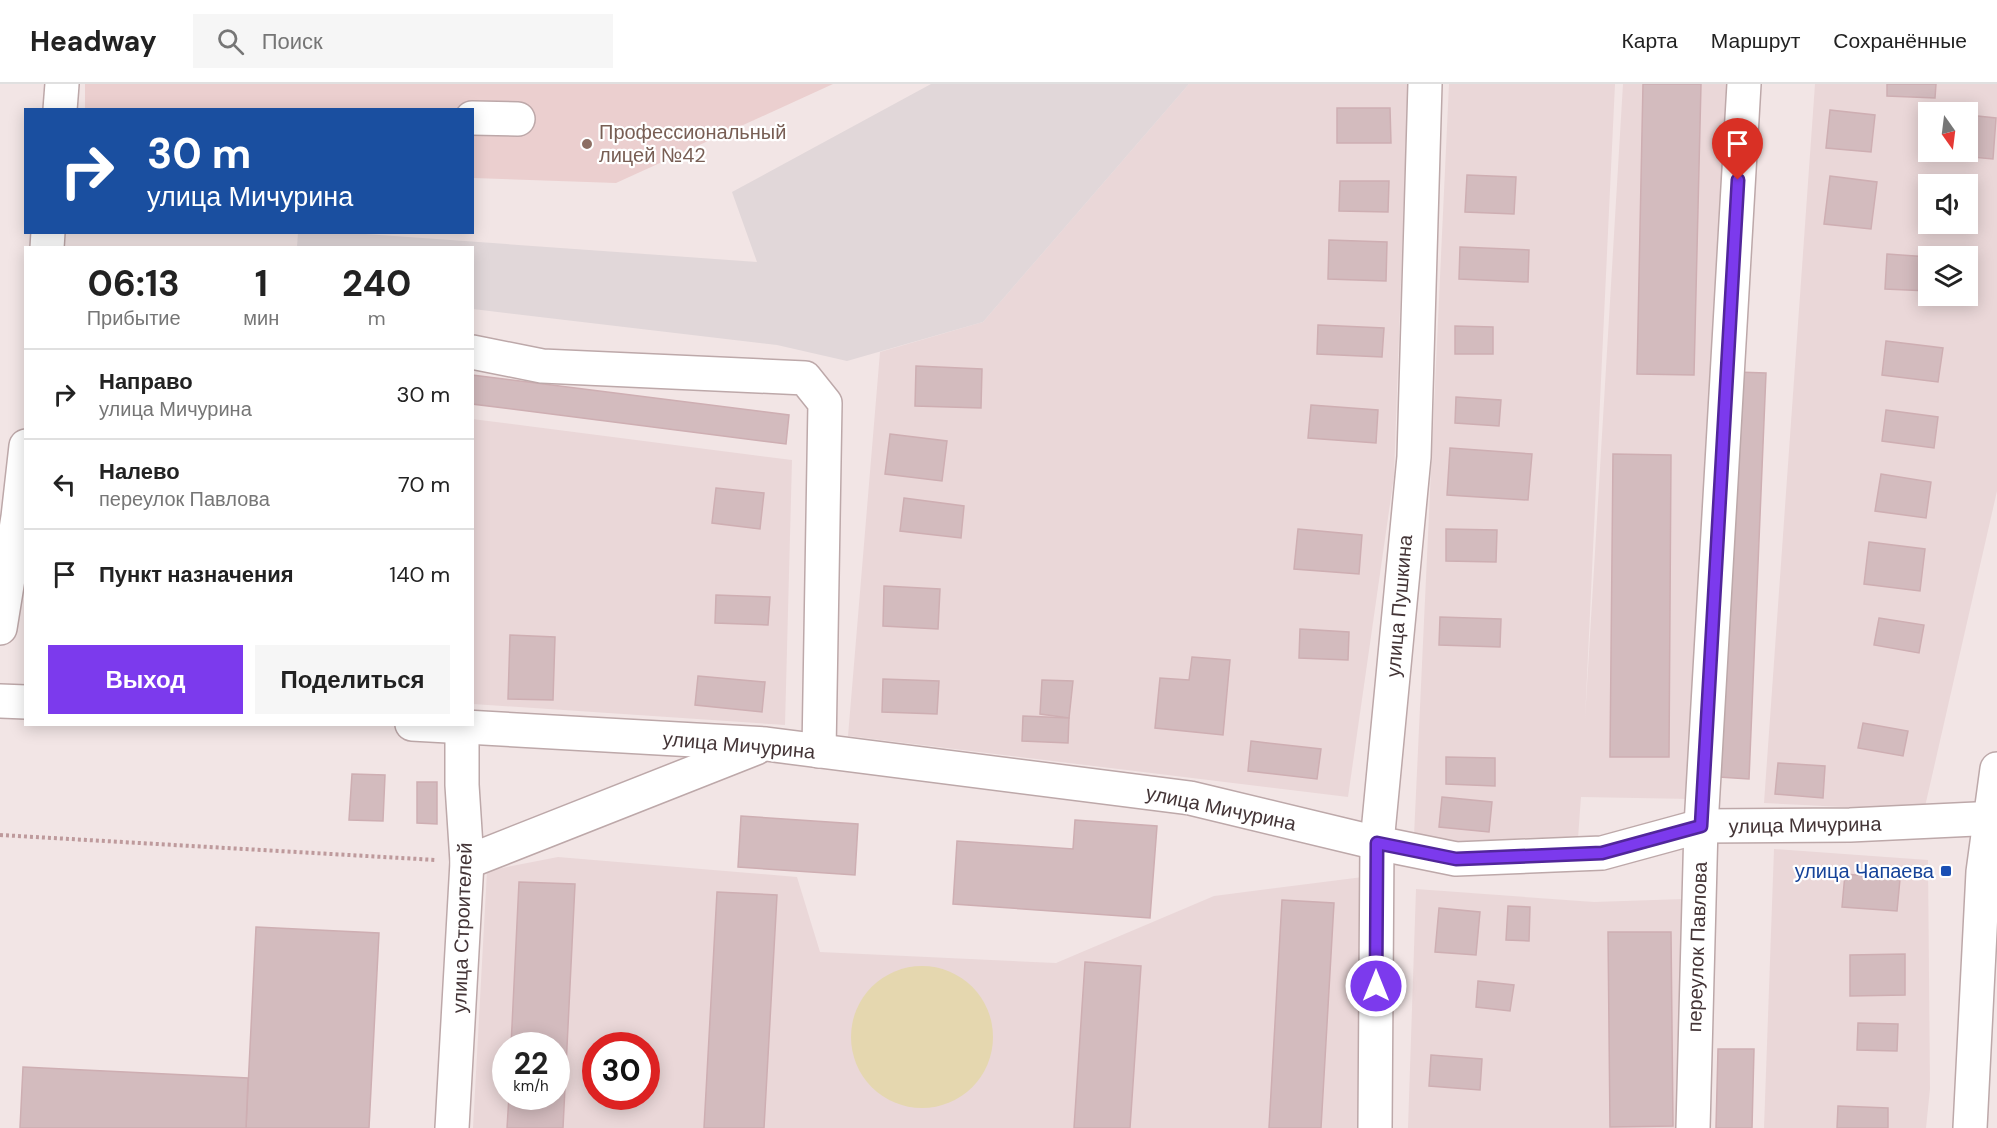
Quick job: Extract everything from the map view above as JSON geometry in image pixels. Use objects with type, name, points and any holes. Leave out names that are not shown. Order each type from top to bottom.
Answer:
[{"type":"street","points":[[60,108],[62,84]]},
{"type":"street","name":"улица Пушкина","points":[[1375,1128],[1377,843],[1414,457],[1425,84]]},
{"type":"street","name":"переулок Павлова","points":[[1693,1128],[1701,826],[1744,84]]},
{"type":"street","points":[[474,118],[518,119]]},
{"type":"street","points":[[474,352],[542,366],[805,378],[825,403],[819,751]]},
{"type":"street","points":[[0,628],[18,518],[24,464]]},
{"type":"street","points":[[0,701],[24,702]]},
{"type":"street","name":"улица Мичурина","points":[[445,726],[766,744],[1190,798],[1377,843],[1456,859],[1602,853],[1701,826],[1850,825],[1993,818]]},
{"type":"street","name":"улица Строителей","points":[[452,1128],[468,862],[462,785],[462,727]]},
{"type":"street","points":[[468,862],[766,744]]},
{"type":"street","points":[[1970,1128],[1983,872],[1993,818],[1997,769]]},
{"type":"path","points":[[0,835],[468,862]]},
{"type":"shaded area","name":"Профессиональный лицей №42","points":[[85,84],[833,84],[616,183],[474,178],[474,108],[85,108]]},
{"type":"shaded area","points":[[931,84],[1189,84],[983,322],[847,361],[777,345],[474,309],[474,246],[297,246],[298,234],[366,234],[757,262],[732,192]]},
{"type":"shaded area","points":[[1189,84],[1408,84],[1394,476],[1348,797],[848,736],[880,352],[983,322]]},
{"type":"shaded area","points":[[1449,84],[1615,84],[1585,719],[1623,84],[1738,84],[1692,799],[1581,797],[1578,838],[1487,846],[1414,836]]},
{"type":"shaded area","points":[[1815,84],[1997,84],[1997,491],[1924,811],[1764,803]]},
{"type":"shaded area","points":[[474,419],[792,460],[785,725],[474,704]]},
{"type":"shaded area","points":[[1774,849],[1928,860],[1930,1089],[1926,1128],[1764,1128]]},
{"type":"shaded area","points":[[558,857],[797,877],[820,952],[1056,963],[1214,896],[1363,877],[1358,1128],[473,1128],[487,871]]},
{"type":"shaded area","points":[[1416,889],[1594,902],[1684,899],[1680,1128],[1408,1128]]},
{"type":"shaded area","points":[[922,966],[949,971],[972,987],[988,1010],[993,1037],[988,1064],[972,1087],[949,1103],[922,1108],[895,1103],[872,1087],[856,1064],[851,1037],[856,1010],[872,987],[895,971]]},
{"type":"building","points":[[1643,84],[1701,84],[1694,375],[1637,374]]},
{"type":"building","points":[[1887,84],[1936,84],[1935,98],[1887,96]]},
{"type":"building","points":[[1337,108],[1390,108],[1391,143],[1337,143]]},
{"type":"building","points":[[1830,110],[1875,115],[1871,152],[1826,148]]},
{"type":"building","points":[[1978,116],[1996,118],[1993,159],[1978,158]]},
{"type":"building","points":[[1467,175],[1516,177],[1514,214],[1465,212]]},
{"type":"building","points":[[1830,176],[1877,182],[1871,229],[1824,224]]},
{"type":"building","points":[[1340,181],[1389,181],[1388,212],[1339,211]]},
{"type":"building","points":[[1329,240],[1387,242],[1386,281],[1328,279]]},
{"type":"building","points":[[1460,247],[1529,250],[1528,282],[1459,279]]},
{"type":"building","points":[[1887,254],[1918,256],[1918,290],[1885,289]]},
{"type":"building","points":[[1318,325],[1384,328],[1382,357],[1317,354]]},
{"type":"building","points":[[1455,326],[1493,327],[1493,354],[1455,354]]},
{"type":"building","points":[[1886,341],[1943,348],[1938,382],[1882,375]]},
{"type":"building","points":[[916,366],[982,369],[981,408],[915,406]]},
{"type":"building","points":[[1736,372],[1766,373],[1749,779],[1719,777]]},
{"type":"building","points":[[474,375],[789,415],[786,444],[474,404]]},
{"type":"building","points":[[1456,397],[1501,400],[1499,426],[1455,423]]},
{"type":"building","points":[[1311,405],[1378,410],[1376,443],[1308,438]]},
{"type":"building","points":[[1886,410],[1938,417],[1934,448],[1882,441]]},
{"type":"building","points":[[890,434],[947,441],[942,481],[885,474]]},
{"type":"building","points":[[1450,448],[1532,454],[1528,500],[1447,495]]},
{"type":"building","points":[[1613,454],[1671,455],[1669,757],[1610,757]]},
{"type":"building","points":[[1881,474],[1931,482],[1926,518],[1875,511]]},
{"type":"building","points":[[716,488],[764,493],[760,529],[712,523]]},
{"type":"building","points":[[904,498],[964,506],[961,538],[900,531]]},
{"type":"building","points":[[1298,529],[1362,535],[1359,574],[1294,569]]},
{"type":"building","points":[[1446,529],[1497,530],[1496,562],[1446,561]]},
{"type":"building","points":[[1869,542],[1925,549],[1920,591],[1864,584]]},
{"type":"building","points":[[884,586],[940,589],[938,629],[883,626]]},
{"type":"building","points":[[716,595],[770,597],[768,625],[715,623]]},
{"type":"building","points":[[1440,617],[1501,619],[1500,647],[1439,645]]},
{"type":"building","points":[[1879,618],[1924,625],[1919,653],[1874,645]]},
{"type":"building","points":[[1300,629],[1349,632],[1348,660],[1299,658]]},
{"type":"building","points":[[510,635],[555,637],[553,700],[508,699]]},
{"type":"building","points":[[1192,657],[1230,660],[1223,735],[1155,728],[1160,678],[1189,680]]},
{"type":"building","points":[[698,676],[765,682],[762,712],[695,705]]},
{"type":"building","points":[[883,679],[939,681],[937,714],[882,712]]},
{"type":"building","points":[[1042,680],[1073,681],[1069,718],[1040,714]]},
{"type":"building","points":[[1023,716],[1069,718],[1068,743],[1022,741]]},
{"type":"building","points":[[1863,723],[1908,731],[1903,756],[1858,748]]},
{"type":"building","points":[[1251,741],[1321,749],[1317,779],[1248,771]]},
{"type":"building","points":[[1446,757],[1495,758],[1495,786],[1446,784]]},
{"type":"building","points":[[1778,763],[1825,766],[1823,798],[1775,794]]},
{"type":"building","points":[[352,774],[385,775],[383,821],[349,820]]},
{"type":"building","points":[[417,782],[437,782],[437,824],[417,823]]},
{"type":"building","points":[[1442,797],[1492,802],[1489,832],[1439,827]]},
{"type":"building","points":[[741,816],[858,824],[855,875],[738,867]]},
{"type":"building","points":[[1075,820],[1157,826],[1150,918],[953,904],[957,841],[1073,849]]},
{"type":"building","points":[[1845,874],[1900,879],[1897,911],[1842,907]]},
{"type":"building","points":[[519,882],[575,884],[568,1032],[512,1032]]},
{"type":"building","points":[[717,892],[777,895],[764,1128],[704,1128]]},
{"type":"building","points":[[1282,900],[1334,903],[1321,1128],[1269,1128]]},
{"type":"building","points":[[1508,906],[1530,907],[1529,941],[1506,940]]},
{"type":"building","points":[[1439,908],[1480,912],[1476,955],[1435,952]]},
{"type":"building","points":[[256,927],[379,933],[369,1128],[246,1128]]},
{"type":"building","points":[[1608,932],[1671,932],[1673,1126],[1610,1127]]},
{"type":"building","points":[[1905,954],[1905,995],[1850,996],[1850,955]]},
{"type":"building","points":[[1085,962],[1141,966],[1130,1128],[1074,1128]]},
{"type":"building","points":[[1478,981],[1514,985],[1510,1011],[1476,1007]]},
{"type":"building","points":[[1858,1023],[1898,1024],[1897,1051],[1857,1050]]},
{"type":"building","points":[[1718,1049],[1754,1049],[1752,1128],[1716,1128]]},
{"type":"building","points":[[1431,1055],[1482,1059],[1480,1090],[1429,1086]]},
{"type":"building","points":[[23,1067],[248,1078],[246,1128],[20,1128]]},
{"type":"building","points":[[1838,1106],[1888,1108],[1888,1128],[1837,1128]]},
{"type":"building","points":[[508,1110],[564,1110],[563,1128],[507,1128]]},
{"type":"place","name":"Профессиональный лицей №42","points":[[587,144]]},
{"type":"place","name":"улица Чапаева","points":[[1946,871]]},
{"type":"route","points":[[1376,986],[1377,843],[1456,859],[1602,853],[1701,826],[1738,180]]}]
